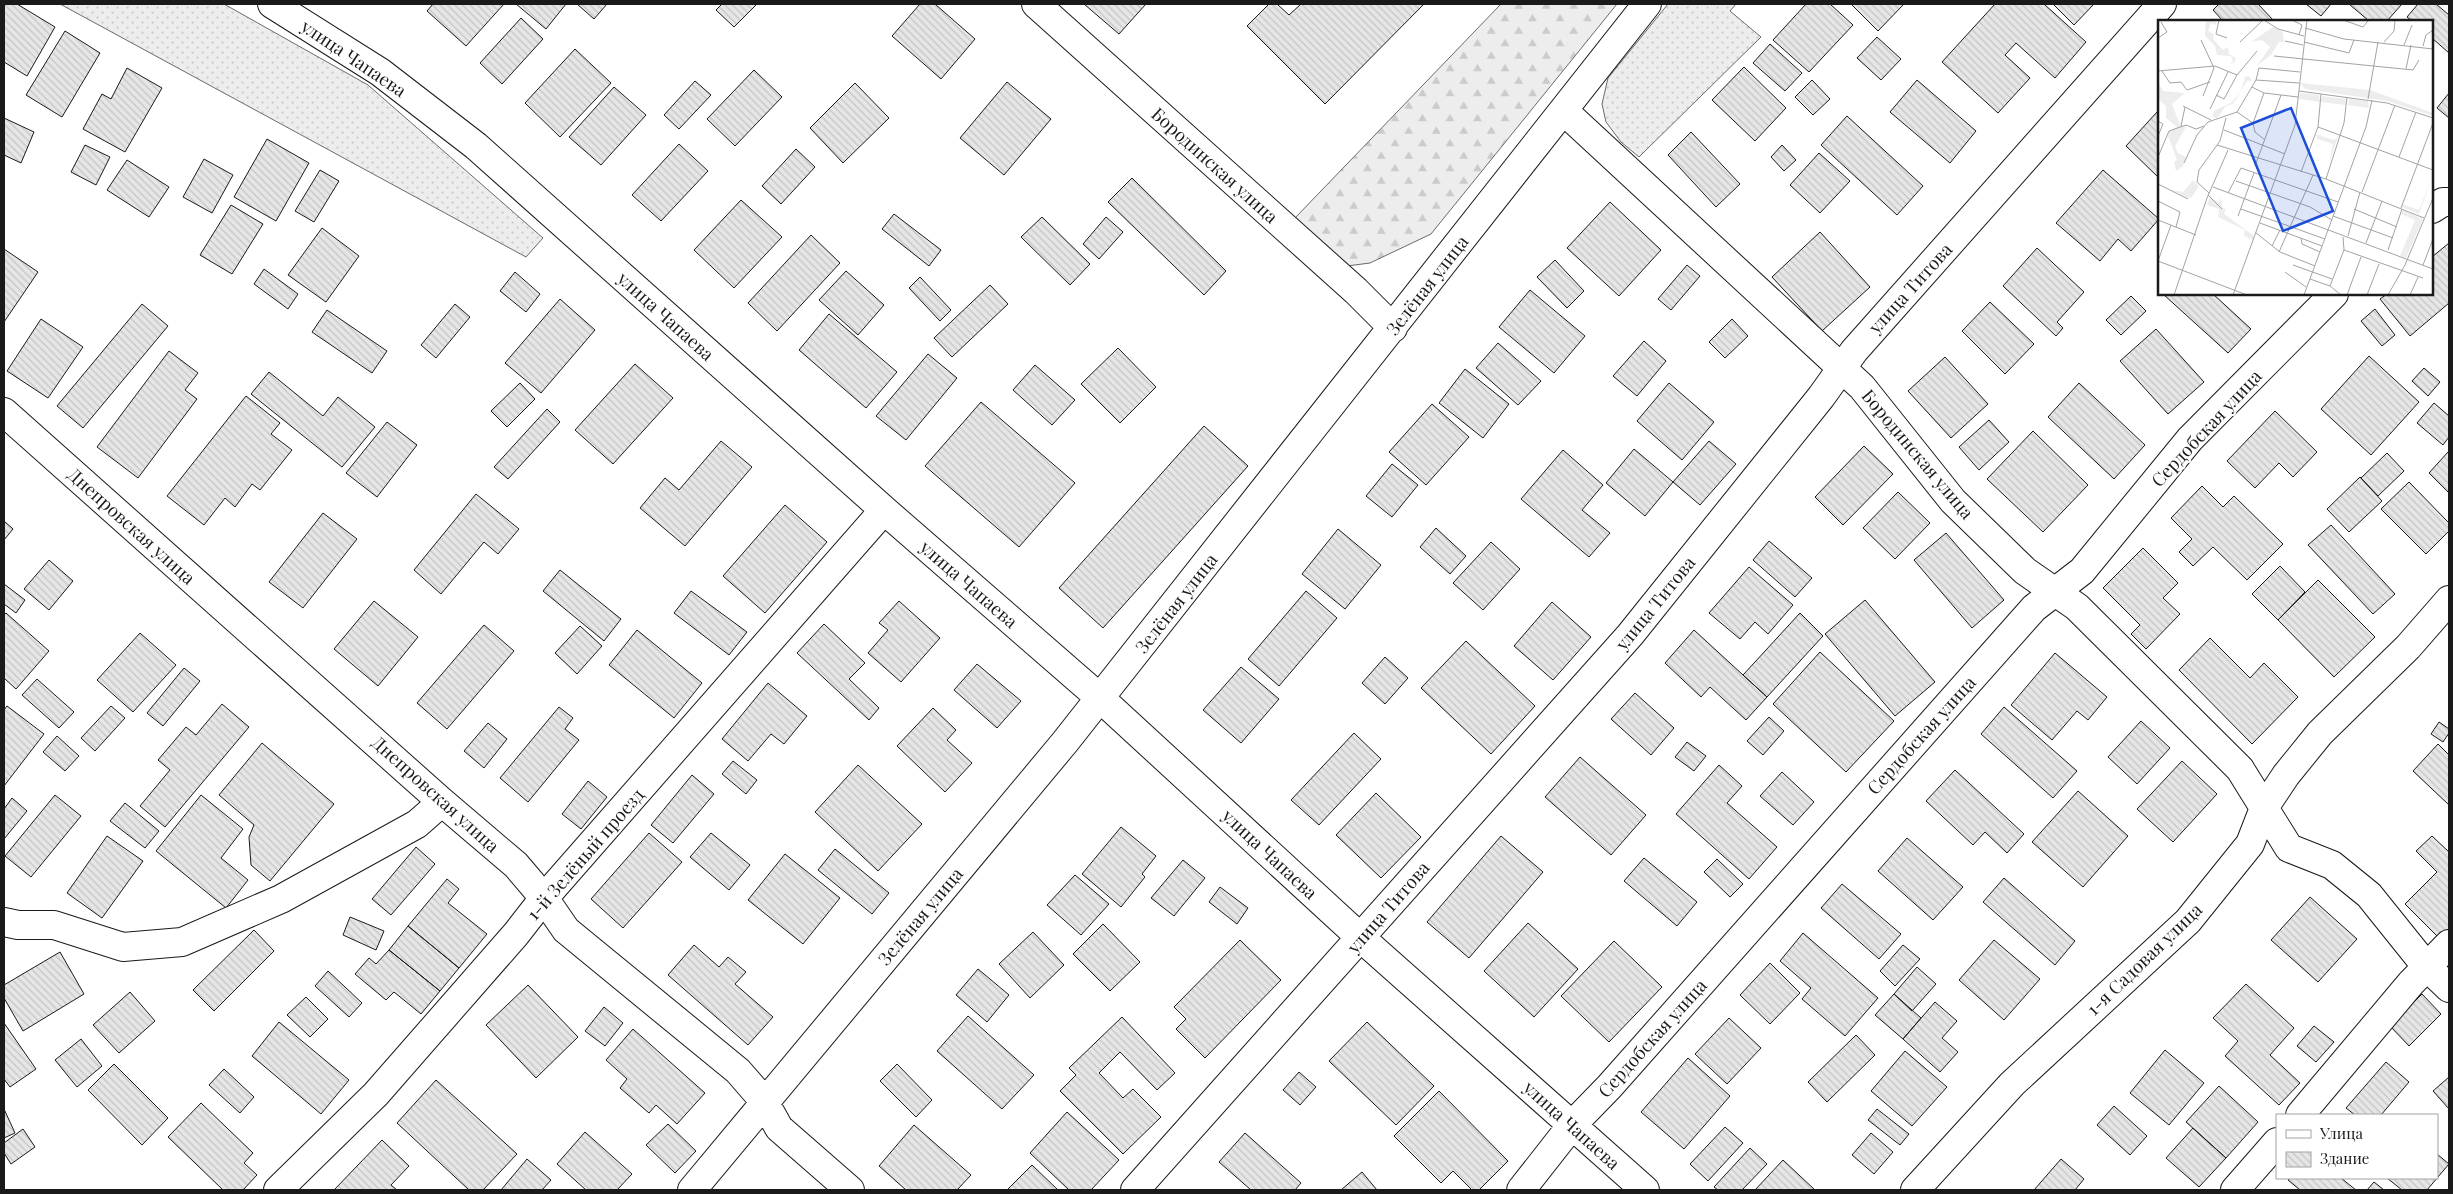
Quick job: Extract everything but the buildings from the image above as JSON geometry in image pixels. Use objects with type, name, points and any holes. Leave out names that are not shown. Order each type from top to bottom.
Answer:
[{"type":"street","name":"улица Чапаева","points":[[272,4],[380,72],[476,146],[884,510],[1100,698],[1361,938],[1645,1190]]},
{"type":"street","name":"Бородинская улица","points":[[1036,4],[1356,291],[1393,328]]},
{"type":"street","name":"Зелёная улица","points":[[692,1190],[1100,698],[1647,4]]},
{"type":"street","name":"улица Титова","points":[[1135,1190],[1630,635],[1842,370],[1854,351],[2162,4]]},
{"type":"street","name":"Бородинская улица","points":[[1564,111],[1862,387],[1953,501],[2025,571],[2057,591],[2084,614],[2240,769],[2289,848],[2332,865],[2369,895],[2426,966],[2449,988]]},
{"type":"street","points":[[2433,208],[2443,202],[2449,202]]},
{"type":"street","name":"Сердобская улица","points":[[1521,1190],[1572,1125],[2034,608],[2082,571],[2190,439],[2333,295]]},
{"type":"street","name":"Днепровская улица","points":[[4,412],[442,802],[516,865],[544,898],[566,930],[738,1071],[764,1101],[779,1128],[850,1190]]},
{"type":"street","name":"1-й Зелёный проезд","points":[[278,1190],[376,1094],[516,934],[544,898],[884,510]]},
{"type":"street","name":"1-я Садовая улица","points":[[1916,1190],[2012,1084],[2188,921],[2250,844],[2264,808],[2286,774],[2320,733],[2408,647],[2449,600]]},
{"type":"street","points":[[4,922],[18,925],[54,925],[123,947],[182,942],[282,899],[417,824],[442,802]]},
{"type":"street","points":[[2301,1114],[2426,966],[2449,944]]},
{"type":"street","points":[[2235,1190],[2276,1143]]},
{"type":"green space","points":[[60,4],[224,4],[368,85],[543,238],[526,257]]},
{"type":"green space","points":[[1501,4],[1617,4],[1431,234],[1370,263],[1347,266],[1294,219]]},
{"type":"green space","points":[[1668,4],[1736,4],[1730,11],[1761,37],[1639,157],[1621,142],[1606,122],[1602,104],[1608,78]]}]
